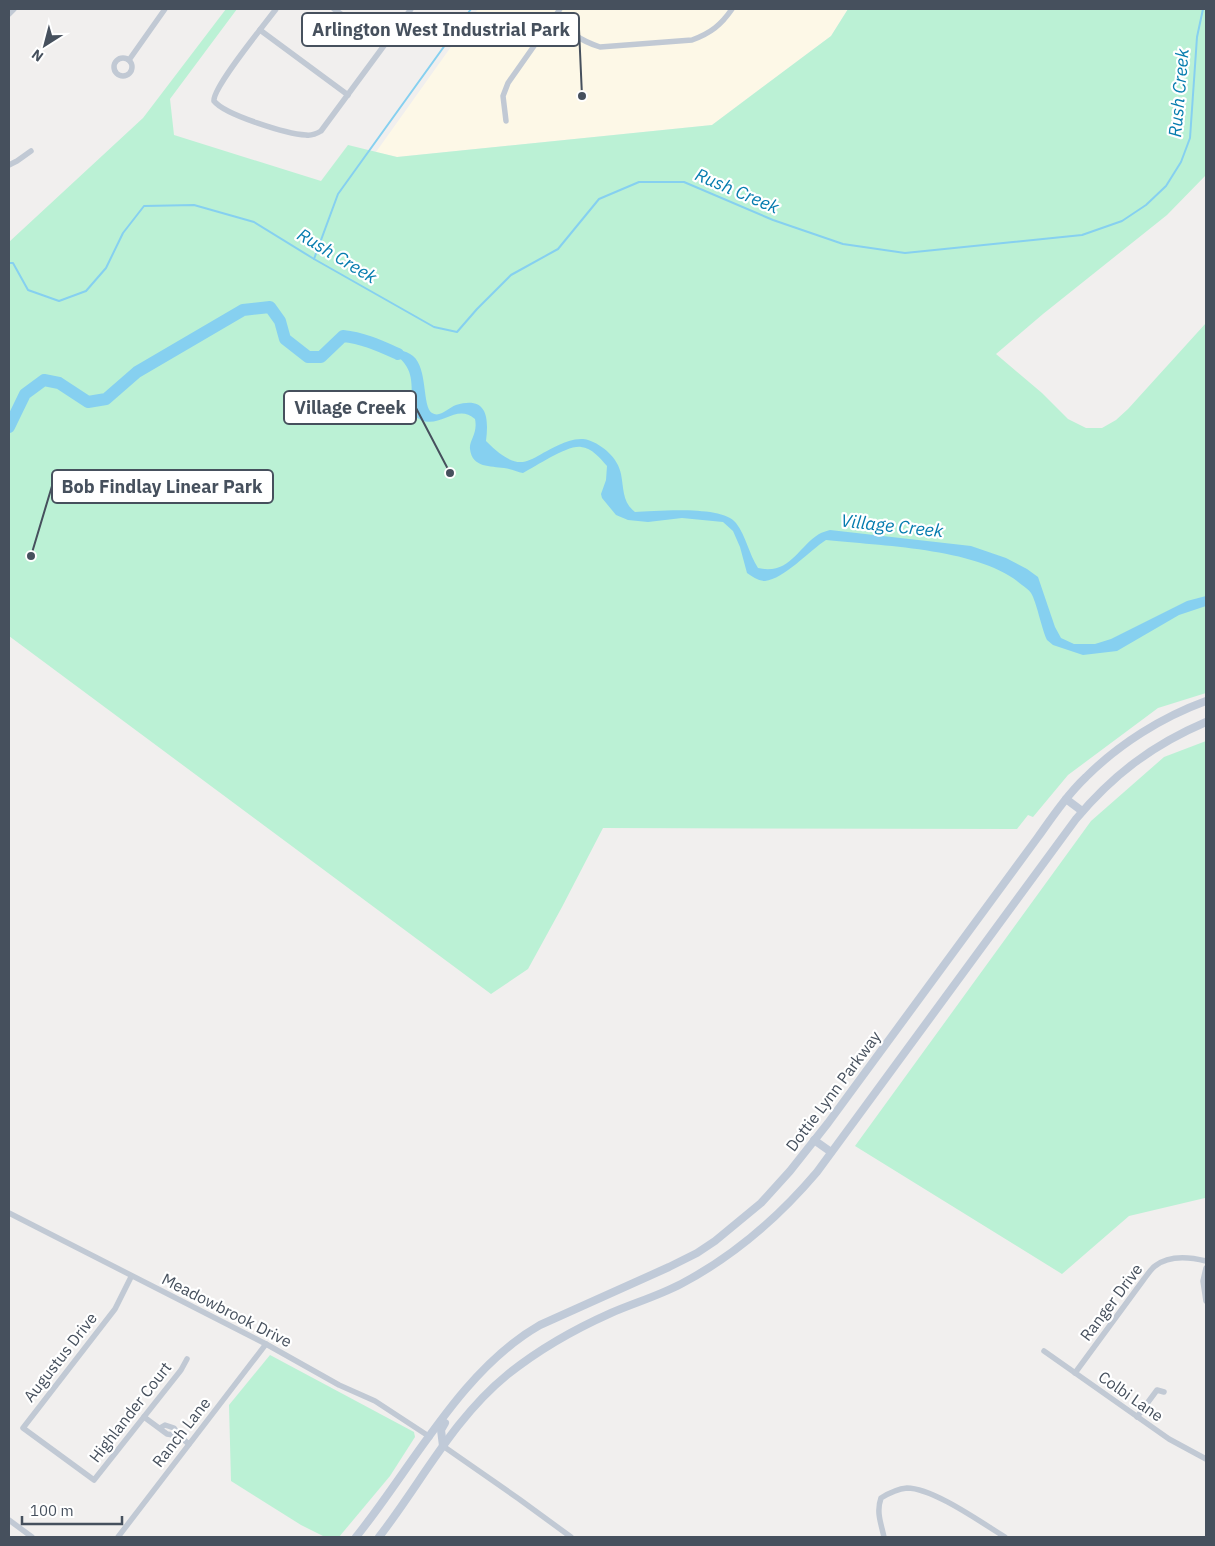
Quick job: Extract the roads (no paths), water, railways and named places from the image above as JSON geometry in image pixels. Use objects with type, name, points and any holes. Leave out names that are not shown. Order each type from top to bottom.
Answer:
[{"type":"main road","name":"Dottie Lynn Parkway","points":[[356,1537],[379,1509],[404,1471],[467,1388],[494,1360],[522,1336],[540,1325],[669,1268],[715,1241],[775,1188],[814,1140],[1066,799],[1085,777],[1122,747],[1170,717],[1206,701]]},
{"type":"main road","name":"Dottie Lynn Parkway","points":[[379,1537],[443,1446],[482,1399],[507,1375],[552,1344],[611,1314],[679,1285],[709,1268],[760,1231],[794,1199],[831,1152],[1082,811],[1120,772],[1179,733],[1206,722]]},
{"type":"main road","points":[[1066,799],[1082,811]]},
{"type":"main road","points":[[814,1140],[831,1152]]},
{"type":"main road","points":[[443,1446],[441,1430],[463,1399],[467,1388]]},
{"type":"street","points":[[9,14],[14,9]]},
{"type":"street","points":[[129,60],[165,9]]},
{"type":"street","points":[[276,9],[226,75],[213,96],[214,101],[238,116],[308,136],[321,131],[411,9]]},
{"type":"street","points":[[334,9],[384,45]]},
{"type":"street","points":[[506,121],[503,96],[508,83],[560,9]]},
{"type":"street","points":[[554,16],[572,34],[600,47],[692,40],[715,29],[732,9]]},
{"type":"street","points":[[260,30],[348,95]]},
{"type":"street","points":[[9,165],[17,162],[31,151]]},
{"type":"street","name":"Meadowbrook Drive","points":[[9,1213],[266,1344],[339,1385],[375,1401],[430,1437]]},
{"type":"street","name":"Ranger Drive","points":[[1075,1373],[1155,1266],[1170,1259],[1185,1258],[1206,1261]]},
{"type":"street","points":[[1206,1268],[1203,1281],[1206,1301]]},
{"type":"street","name":"Augustus Drive","points":[[94,1480],[23,1428],[115,1309],[131,1276]]},
{"type":"street","name":"Ranch Lane","points":[[118,1537],[266,1344]]},
{"type":"street","name":"Colbi Lane","points":[[1044,1351],[1169,1439],[1206,1459]]},
{"type":"street","name":"Highlander Court","points":[[94,1480],[182,1370],[187,1359]]},
{"type":"street","points":[[1137,1417],[1157,1390],[1164,1392]]},
{"type":"street","points":[[144,1416],[167,1434],[179,1436],[190,1444]]},
{"type":"street","points":[[443,1446],[519,1498],[571,1537]]},
{"type":"street","points":[[884,1537],[878,1515],[878,1506],[881,1498],[894,1491],[908,1488],[941,1498],[1005,1537]]},
{"type":"street","points":[[9,1520],[32,1537]]},
{"type":"water","points":[[384,347],[407,352],[418,362],[427,403],[432,413],[438,414],[456,405],[466,403],[474,403],[480,406],[486,417],[486,441],[510,460],[528,461],[569,441],[584,439],[594,442],[609,453],[617,463],[626,500],[635,512],[689,510],[704,511],[729,517],[739,528],[758,568],[778,568],[786,564],[820,533],[830,530],[971,546],[1006,558],[1038,577],[1055,627],[1061,638],[1074,644],[1095,644],[1111,639],[1187,601],[1206,596],[1206,606],[1179,615],[1117,651],[1083,655],[1053,645],[1047,640],[1033,597],[1026,588],[1004,573],[982,563],[956,556],[901,547],[826,540],[780,575],[765,581],[760,580],[747,573],[740,547],[733,531],[723,522],[682,518],[648,522],[628,520],[616,515],[602,498],[601,494],[606,480],[607,466],[589,449],[575,447],[568,449],[523,473],[478,463],[474,460],[470,449],[476,424],[475,419],[467,414],[460,414],[437,421],[420,420],[412,413],[411,382],[407,367],[395,354]]},
{"type":"waterway","points":[[314,259],[338,194],[471,9]]},
{"type":"waterway","name":"Rush Creek","points":[[9,263],[13,263],[28,290],[59,301],[86,291],[106,268],[123,233],[144,206],[194,205],[254,222],[314,259],[434,327],[457,332],[511,275],[558,249],[599,199],[639,182],[684,182],[773,220],[843,244],[905,253],[1082,235],[1122,221],[1146,205],[1166,186],[1181,162],[1190,138],[1197,37],[1203,9]]},
{"type":"waterway","name":"Village Creek","points":[[9,427],[25,394],[44,380],[59,383],[88,402],[106,399],[137,372],[243,310],[270,307],[280,321],[285,339],[308,357],[321,357],[343,336],[364,340],[398,354]]},
{"type":"place","name":"Arlington West Industrial Park","points":[[582,96]]},
{"type":"place","name":"Village Creek","points":[[450,473]]},
{"type":"place","name":"Bob Findlay Linear Park","points":[[31,556]]}]
